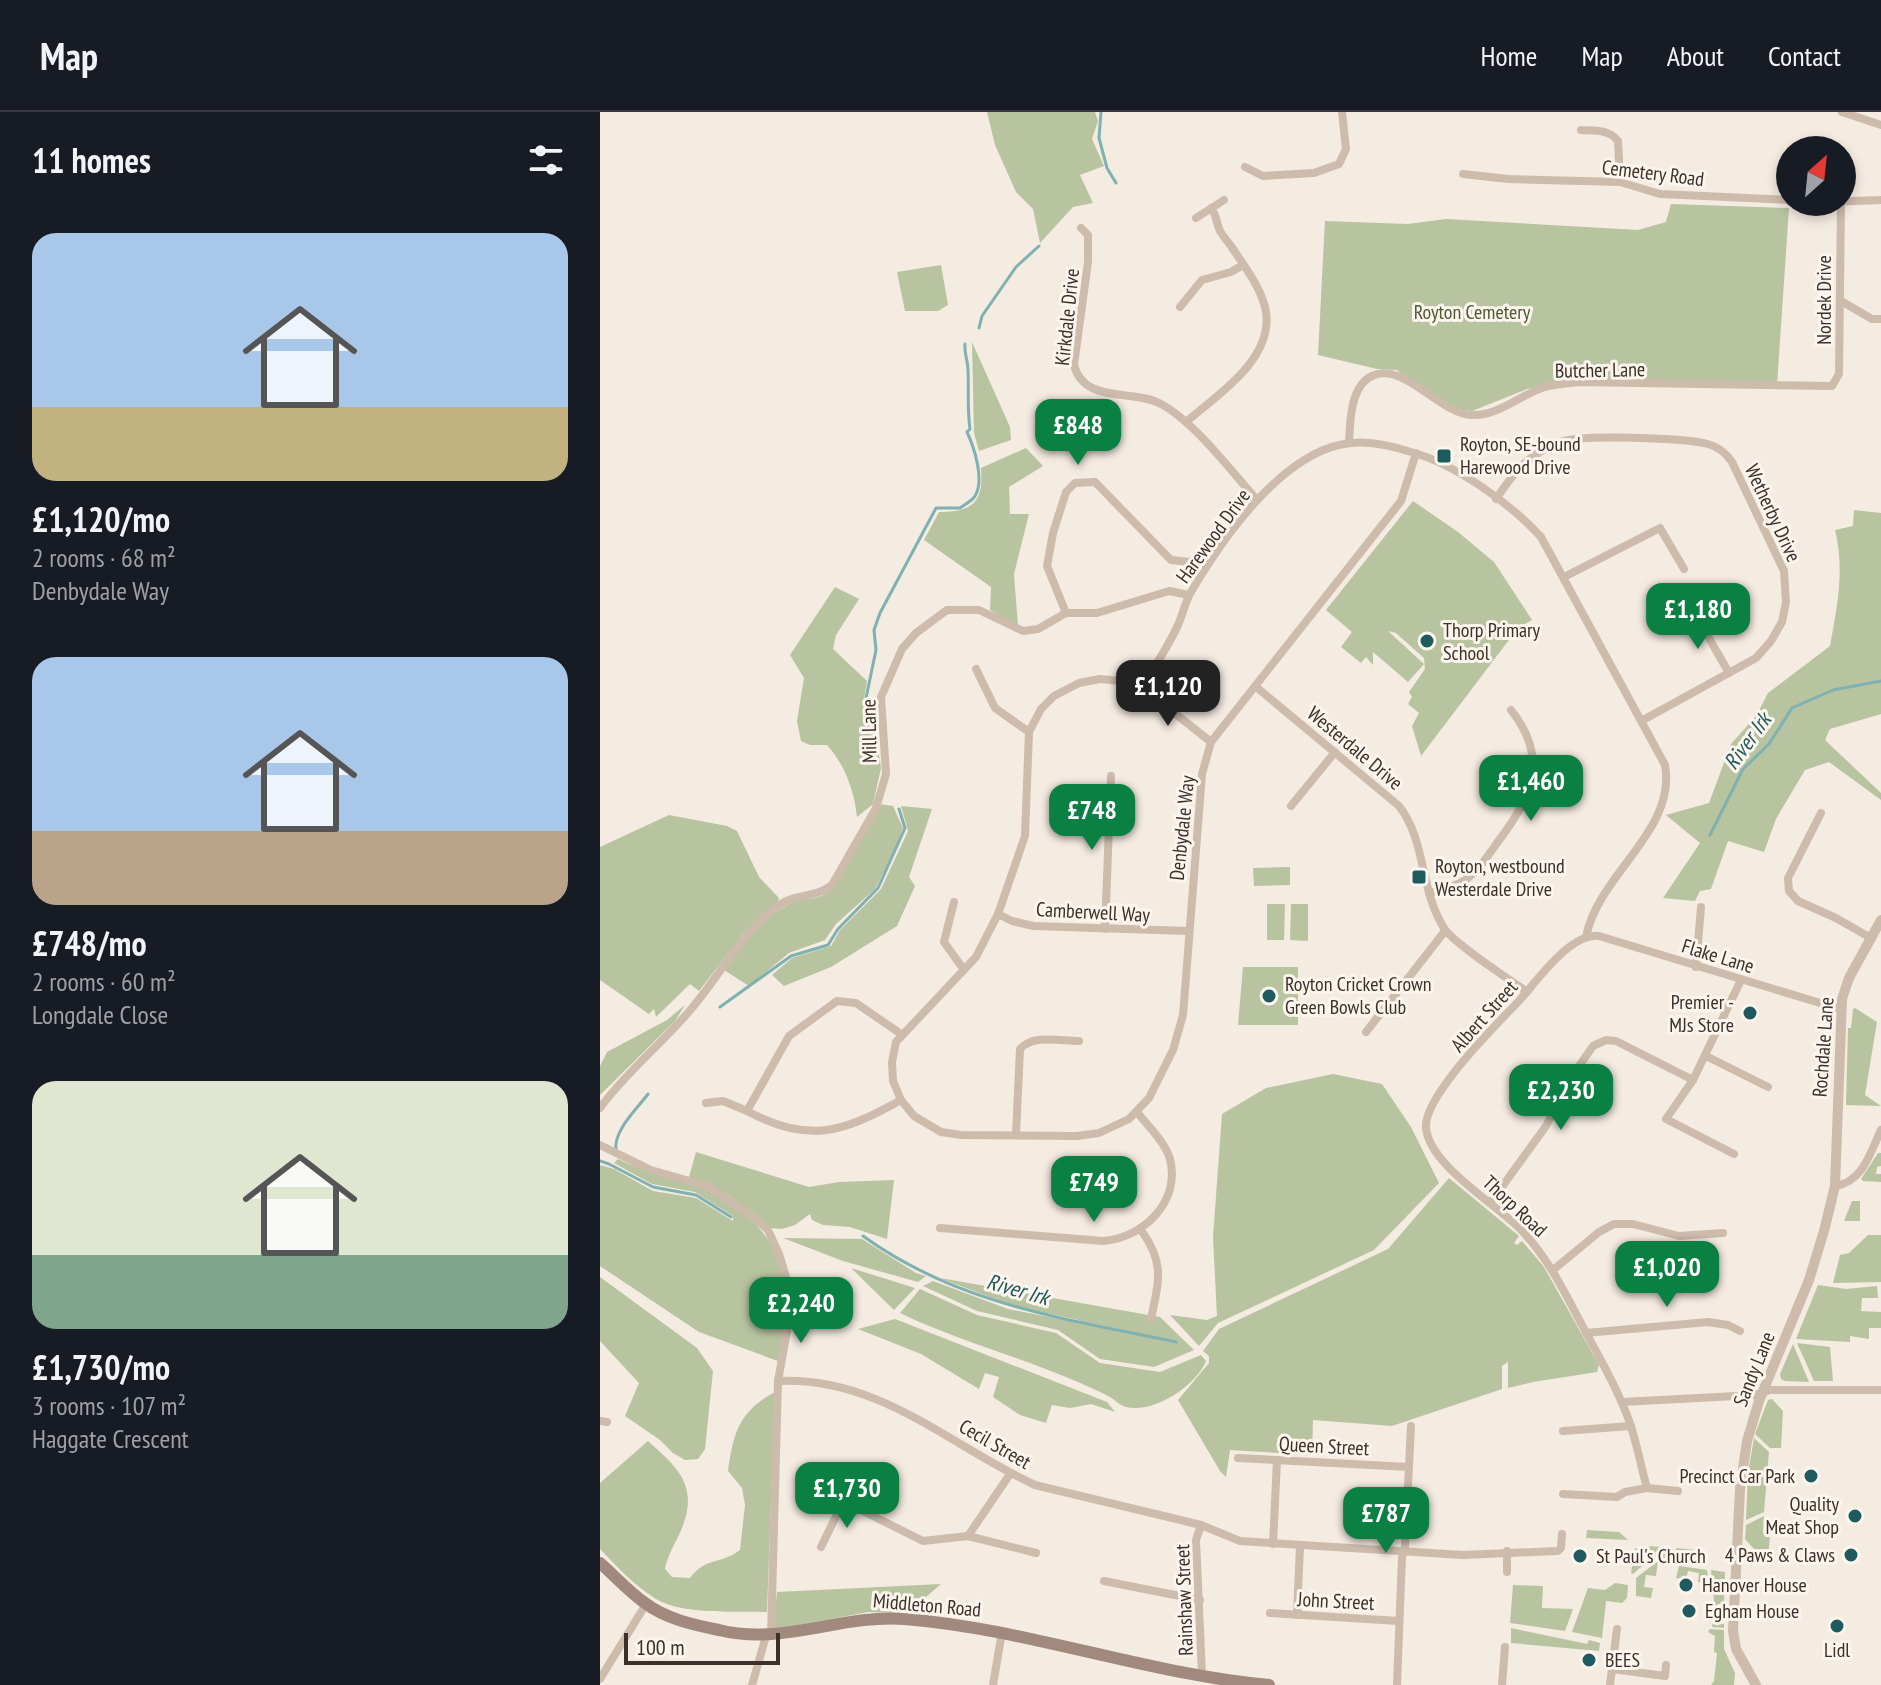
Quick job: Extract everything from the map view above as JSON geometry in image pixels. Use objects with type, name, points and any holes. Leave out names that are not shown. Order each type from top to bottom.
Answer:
[{"type":"main road","name":"Middleton Road","points":[[600,1563],[646,1604],[675,1619],[723,1631],[769,1636],[872,1618],[948,1623],[1245,1684],[1269,1685]]},
{"type":"street","points":[[1245,167],[1263,176],[1314,173],[1339,164],[1346,149],[1342,112]]},
{"type":"street","points":[[1842,112],[1881,125]]},
{"type":"street","points":[[1581,130],[1604,131],[1615,137],[1618,141],[1620,182]]},
{"type":"street","name":"Cemetery Road","points":[[1463,174],[1508,179],[1620,182],[1660,194],[1776,199]]},
{"type":"street","points":[[1196,218],[1224,200]]},
{"type":"street","points":[[1856,202],[1881,200]]},
{"type":"street","points":[[1186,422],[1237,378],[1256,355],[1266,333],[1266,310],[1256,285],[1220,230],[1211,208]]},
{"type":"street","name":"Nordek Drive","points":[[1824,388],[1832,386],[1839,377],[1841,216]]},
{"type":"street","name":"Kirkdale Drive","points":[[1081,228],[1088,235],[1088,262],[1074,365],[1077,377],[1088,387],[1157,402],[1186,422],[1257,500]]},
{"type":"street","points":[[1180,307],[1202,280],[1231,272],[1243,265]]},
{"type":"street","points":[[1841,301],[1872,319],[1881,319]]},
{"type":"street","name":"Butcher Lane","points":[[1349,443],[1350,419],[1362,383],[1382,373],[1399,376],[1455,412],[1474,415],[1492,412],[1545,387],[1576,382],[1824,388]]},
{"type":"street","name":"Wetherby Drive","points":[[1496,499],[1521,464],[1560,442],[1585,437],[1704,443],[1723,451],[1732,462],[1780,561],[1787,591],[1782,622],[1756,658],[1643,720]]},
{"type":"street","name":"Harewood Drive","points":[[1141,688],[1168,646],[1189,595],[1217,551],[1257,500],[1297,466],[1322,452],[1349,443],[1383,445],[1416,453],[1453,469],[1528,522],[1541,537],[1665,765],[1665,799],[1654,821],[1596,905],[1586,937]]},
{"type":"street","points":[[706,1103],[723,1101],[780,1127],[819,1131],[854,1124],[901,1100],[893,1081],[892,1062],[896,1042],[976,957],[998,914],[1025,836],[1029,732],[1035,717],[1047,702],[1062,691],[1079,683],[1111,680],[1141,688],[1211,742],[1401,501],[1416,453]]},
{"type":"street","points":[[1066,613],[1047,566],[1066,492],[1075,483],[1095,482],[1171,560],[1190,562],[1209,550],[1217,551]]},
{"type":"street","points":[[1564,577],[1660,528],[1684,569]]},
{"type":"street","name":"Mill Lane","points":[[600,1108],[617,1085],[680,1022],[726,962],[771,913],[788,900],[820,894],[832,885],[876,808],[886,774],[881,697],[902,649],[916,633],[947,610],[979,610],[1023,631],[1038,629],[1066,613],[1097,613],[1169,591],[1189,595]]},
{"type":"street","points":[[1694,612],[1729,673]]},
{"type":"street","points":[[976,669],[995,708],[1029,732]]},
{"type":"street","name":"Westerdale Drive","points":[[1255,686],[1403,812],[1411,827],[1429,893],[1445,931]]},
{"type":"street","points":[[1429,893],[1458,884],[1472,875],[1517,815],[1528,795],[1533,772],[1531,750],[1524,728],[1511,710]]},
{"type":"street","name":"Denbydale Way","points":[[901,1100],[914,1116],[941,1132],[961,1135],[1088,1135],[1120,1125],[1137,1112],[1154,1090],[1179,1032],[1202,774],[1211,742]]},
{"type":"street","points":[[1291,806],[1335,752]]},
{"type":"street","points":[[1105,929],[1111,776]]},
{"type":"street","points":[[1821,813],[1788,878],[1789,891],[1798,901],[1871,938]]},
{"type":"street","points":[[954,902],[944,942],[964,970]]},
{"type":"street","points":[[1696,967],[1701,907]]},
{"type":"street","name":"Camberwell Way","points":[[998,914],[1033,926],[1188,931]]},
{"type":"street","name":"Rochdale Lane","points":[[1835,1186],[1840,1009],[1849,978],[1881,920]]},
{"type":"street","points":[[1366,1032],[1445,931],[1527,992]]},
{"type":"street","name":"Flake Lane","points":[[1586,937],[1599,936],[1840,1009]]},
{"type":"street","name":"Albert Street","points":[[1426,1130],[1428,1113],[1439,1094],[1484,1038],[1568,948],[1586,937]]},
{"type":"street","points":[[1734,1154],[1666,1119],[1706,1056],[1741,980]]},
{"type":"street","points":[[747,1111],[789,1036],[837,1001],[856,1003],[901,1034]]},
{"type":"street","points":[[1016,1134],[1020,1049],[1033,1040],[1079,1041]]},
{"type":"street","points":[[1491,1202],[1546,1126],[1570,1079],[1597,1043],[1616,1041],[1693,1080]]},
{"type":"street","points":[[1706,1056],[1768,1087]]},
{"type":"street","points":[[940,1228],[1103,1241],[1123,1238],[1141,1230],[1162,1207],[1169,1190],[1171,1172],[1167,1152],[1137,1112]]},
{"type":"street","name":"Thorp Road","points":[[1426,1130],[1429,1141],[1453,1171],[1523,1231],[1553,1270],[1622,1402],[1647,1488]]},
{"type":"street","points":[[1835,1186],[1858,1177],[1881,1130]]},
{"type":"street","points":[[600,1145],[651,1170],[707,1186],[752,1216],[768,1230],[790,1290],[790,1314],[778,1381],[769,1636],[752,1685]]},
{"type":"street","name":"Sandy Lane","points":[[1756,1685],[1736,1649],[1733,1631],[1743,1459],[1763,1391],[1809,1280],[1835,1186]]},
{"type":"street","points":[[1553,1270],[1599,1232],[1614,1224],[1633,1224],[1679,1236],[1723,1233]]},
{"type":"street","points":[[1141,1230],[1154,1248],[1160,1272],[1151,1319]]},
{"type":"street","points":[[1586,1333],[1708,1322],[1728,1325],[1740,1331]]},
{"type":"street","name":"Cecil Street","points":[[778,1381],[804,1379],[863,1394],[933,1425],[1010,1474],[1059,1493],[1201,1525],[1240,1541],[1463,1555],[1558,1551],[1562,1534]]},
{"type":"street","points":[[1622,1402],[1755,1395],[1763,1391],[1881,1390]]},
{"type":"street","points":[[1397,1685],[1411,1426]]},
{"type":"street","points":[[1563,1431],[1631,1426]]},
{"type":"street","name":"Queen Street","points":[[1238,1458],[1409,1467]]},
{"type":"street","points":[[1273,1544],[1277,1460]]},
{"type":"street","points":[[968,1536],[1010,1474]]},
{"type":"street","points":[[1563,1494],[1617,1497],[1625,1492],[1647,1488],[1678,1491]]},
{"type":"street","points":[[827,1493],[923,1541],[968,1536],[1036,1553]]},
{"type":"street","points":[[821,1547],[844,1500]]},
{"type":"street","name":"Rainshaw Street","points":[[1201,1525],[1196,1540],[1202,1675]]},
{"type":"street","points":[[1297,1615],[1300,1546]]},
{"type":"street","points":[[1507,1551],[1507,1572]]},
{"type":"street","points":[[1104,1581],[1200,1600]]},
{"type":"street","points":[[600,1679],[646,1604]]},
{"type":"street","name":"John Street","points":[[1270,1613],[1399,1621]]},
{"type":"street","points":[[1610,1685],[1617,1629]]},
{"type":"street","points":[[993,1685],[1002,1632]]},
{"type":"street","points":[[1502,1685],[1505,1647]]},
{"type":"street","points":[[1612,1669],[1665,1676],[1666,1665]]},
{"type":"green space","points":[[987,112],[1095,112],[1098,121],[1092,139],[1104,166],[1080,175],[1093,203],[1073,207],[1040,243],[1033,209],[1016,192],[995,145]]},
{"type":"green space","name":"Royton Cemetery","points":[[1671,204],[1776,208],[1776,216],[1788,216],[1777,385],[1572,381],[1527,389],[1472,411],[1455,409],[1414,385],[1397,370],[1377,369],[1318,355],[1325,221],[1408,224],[1446,219],[1638,230],[1666,222]]},
{"type":"green space","points":[[941,265],[948,305],[938,311],[905,311],[897,272]]},
{"type":"green space","points":[[972,342],[1010,427],[1011,440],[979,451],[974,433]]},
{"type":"green space","points":[[1026,448],[1043,466],[1009,487],[1010,514],[1029,514],[1014,574],[1018,627],[990,610],[991,587],[924,540],[939,512],[960,510],[974,503],[980,490],[981,468]]},
{"type":"green space","name":"Thorp Primary School","points":[[1413,501],[1494,562],[1532,620],[1518,628],[1421,756],[1412,726],[1419,713],[1408,704],[1412,697],[1409,692],[1425,669],[1424,658],[1396,633],[1388,631],[1424,664],[1408,682],[1373,652],[1373,665],[1366,657],[1361,663],[1341,647],[1352,632],[1326,610]]},
{"type":"green space","points":[[1854,510],[1881,513],[1881,714],[1830,729],[1825,740],[1881,793],[1881,800],[1829,762],[1805,770],[1776,819],[1764,852],[1728,841],[1711,889],[1700,891],[1695,901],[1663,898],[1700,843],[1666,815],[1709,803],[1731,744],[1756,716],[1768,693],[1830,646],[1840,574],[1835,530],[1853,526]]},
{"type":"green space","points":[[835,587],[859,599],[836,635],[833,649],[867,681],[864,699],[866,730],[877,740],[881,768],[873,804],[857,817],[848,778],[839,761],[827,745],[810,745],[801,741],[797,721],[804,678],[790,655]]},
{"type":"green space","points":[[879,804],[893,806],[903,828],[875,889],[836,924],[825,940],[789,953],[749,986],[724,970],[753,934],[779,910],[794,902],[822,896],[834,887]]},
{"type":"green space","points":[[901,806],[932,809],[909,877],[915,886],[897,926],[831,967],[784,986],[772,975],[792,958],[831,946],[840,930],[881,889],[908,831]]},
{"type":"green space","points":[[669,815],[727,826],[737,831],[759,877],[779,898],[743,934],[699,991],[690,984],[656,1017],[654,1009],[649,1014],[600,980],[600,847]]},
{"type":"green space","points":[[1290,867],[1290,885],[1254,886],[1253,868]]},
{"type":"green space","points":[[1267,904],[1285,904],[1284,940],[1267,940]]},
{"type":"green space","points":[[1291,904],[1308,904],[1308,941],[1290,940]]},
{"type":"green space","name":"Royton Cricket Crown Green Bowls Club","points":[[1243,967],[1298,967],[1298,1025],[1238,1025]]},
{"type":"green space","points":[[685,1005],[675,1021],[600,1095],[600,1066],[607,1052],[667,1020]]},
{"type":"green space","points":[[1855,1008],[1877,1022],[1865,1095],[1881,1106],[1846,1105],[1848,1028],[1851,1028]]},
{"type":"green space","points":[[1333,1074],[1382,1084],[1411,1127],[1439,1183],[1374,1250],[1218,1323],[1199,1346],[1170,1315],[1207,1320],[1217,1316],[1213,1237],[1222,1114],[1266,1088]]},
{"type":"green space","points":[[696,1152],[809,1187],[839,1182],[894,1180],[887,1239],[850,1227],[823,1225],[812,1220],[810,1214],[795,1225],[782,1229],[770,1228],[728,1195],[689,1177]]},
{"type":"green space","points":[[1881,1153],[1881,1166],[1877,1167],[1876,1174],[1881,1174],[1881,1182],[1863,1181],[1861,1179]]},
{"type":"green space","points":[[618,1159],[711,1190],[755,1223],[776,1253],[787,1288],[787,1315],[778,1361],[699,1332],[600,1266],[600,1165],[614,1169],[653,1191],[696,1198],[733,1221],[733,1216],[695,1192],[652,1184],[614,1163]]},
{"type":"green space","points":[[1449,1178],[1519,1236],[1514,1243],[1517,1245],[1522,1241],[1544,1267],[1599,1365],[1597,1372],[1508,1388],[1508,1362],[1502,1366],[1502,1389],[1392,1426],[1313,1420],[1312,1455],[1230,1450],[1226,1477],[1178,1400],[1209,1363],[1209,1356],[1203,1351],[1219,1329],[1388,1249]]},
{"type":"green space","points":[[1852,1201],[1860,1201],[1860,1221],[1844,1221]]},
{"type":"green space","points":[[1868,1235],[1881,1235],[1881,1282],[1833,1283],[1840,1255],[1849,1253]]},
{"type":"green space","points":[[783,1238],[862,1239],[916,1273],[926,1276],[918,1282],[843,1261]]},
{"type":"green space","points":[[851,1268],[915,1288],[894,1310]]},
{"type":"green space","points":[[600,1277],[697,1348],[713,1371],[705,1449],[698,1459],[685,1460],[673,1453],[625,1416],[639,1383],[600,1341]]},
{"type":"green space","points":[[940,1278],[1160,1317],[1194,1350],[1154,1367],[1100,1359],[1058,1330],[977,1311],[923,1286],[933,1281],[1008,1309],[1177,1342],[1010,1305]]},
{"type":"green space","points":[[1818,1285],[1846,1289],[1877,1286],[1878,1298],[1862,1298],[1861,1311],[1881,1312],[1881,1328],[1869,1328],[1869,1339],[1850,1336],[1850,1342],[1796,1339]]},
{"type":"green space","points":[[920,1289],[977,1315],[1056,1333],[1100,1363],[1160,1372],[1201,1355],[1206,1361],[1193,1380],[1172,1396],[1148,1406],[1126,1407],[1072,1379],[900,1313]]},
{"type":"green space","points":[[895,1319],[1107,1402],[1115,1412],[1091,1404],[1070,1408],[1052,1405],[1046,1423],[1020,1415],[993,1397],[999,1377],[985,1373],[979,1389],[921,1354],[858,1329]]},
{"type":"green space","points":[[1797,1343],[1830,1347],[1833,1381],[1814,1381]]},
{"type":"green space","points":[[1793,1344],[1809,1382],[1781,1379],[1780,1374]]},
{"type":"green space","points":[[775,1392],[767,1612],[695,1610],[656,1599],[600,1549],[600,1483],[648,1441],[668,1460],[682,1478],[688,1500],[682,1528],[665,1569],[672,1577],[690,1578],[701,1567],[740,1550],[745,1505],[742,1488],[728,1471],[732,1446],[740,1425],[753,1407]]},
{"type":"green space","points":[[1772,1399],[1783,1411],[1781,1448],[1770,1448],[1755,1434],[1768,1400]]},
{"type":"green space","points":[[1754,1438],[1769,1452],[1764,1512],[1746,1520],[1748,1473]]},
{"type":"green space","points":[[1764,1516],[1763,1533],[1770,1534],[1768,1561],[1745,1539],[1746,1525]]},
{"type":"green space","points":[[1587,1530],[1619,1532],[1628,1540],[1586,1538]]},
{"type":"green space","points":[[1648,1546],[1672,1548],[1673,1559],[1656,1557],[1646,1549]]},
{"type":"green space","points":[[1635,1548],[1651,1558],[1633,1574],[1631,1573]]},
{"type":"green space","points":[[1676,1548],[1705,1551],[1706,1565],[1677,1560]]},
{"type":"green space","points":[[1658,1561],[1656,1576],[1646,1575],[1644,1587],[1653,1588],[1651,1598],[1636,1596],[1636,1578]]},
{"type":"green space","points":[[1679,1566],[1707,1570],[1709,1584],[1698,1582],[1699,1573],[1688,1571],[1686,1580],[1676,1578]]},
{"type":"green space","points":[[1711,1570],[1725,1572],[1724,1604],[1718,1604],[1717,1623],[1724,1624],[1724,1628],[1712,1627],[1715,1613]]},
{"type":"green space","points":[[1615,1583],[1628,1585],[1627,1598],[1622,1603],[1606,1601],[1602,1638],[1572,1632],[1588,1588],[1605,1590]]},
{"type":"green space","points":[[941,1584],[926,1597],[922,1614],[868,1612],[773,1630],[777,1592]]},
{"type":"green space","points":[[1513,1585],[1543,1586],[1542,1608],[1573,1609],[1565,1631],[1510,1623]]},
{"type":"green space","points":[[1511,1628],[1587,1644],[1589,1640],[1600,1643],[1599,1651],[1511,1643]]},
{"type":"green space","points":[[1710,1629],[1724,1630],[1724,1649],[1735,1673],[1734,1685],[1711,1685],[1717,1653],[1714,1652],[1715,1636],[1708,1632]]},
{"type":"waterway","points":[[1101,112],[1099,138],[1107,168],[1116,183]]},
{"type":"waterway","points":[[979,328],[982,316],[1016,267],[1039,246]]},
{"type":"waterway","points":[[878,738],[868,728],[866,698],[876,650],[874,630],[880,613],[936,508],[960,508],[974,498],[978,489],[977,464],[967,432],[970,429],[965,344]]},
{"type":"waterway","name":"River Irk","points":[[1710,835],[1743,769],[1769,744],[1792,708],[1833,690],[1881,681]]},
{"type":"waterway","points":[[720,1007],[791,956],[828,945],[838,929],[878,888],[905,828],[899,809]]},
{"type":"waterway","points":[[616,1150],[618,1135],[648,1094]]},
{"type":"waterway","name":"River Irk","points":[[600,1161],[653,1187],[696,1195],[731,1217]]},
{"type":"waterway","name":"River Irk","points":[[863,1236],[899,1259],[974,1294],[1053,1316],[1176,1342]]},
{"type":"place","name":"Royton, SE-bound Harewood Drive","points":[[1444,456]]},
{"type":"place","name":"Thorp Primary School","points":[[1427,641]]},
{"type":"place","name":"Royton, westbound Westerdale Drive","points":[[1419,877]]},
{"type":"place","name":"Royton Cricket Crown Green Bowls Club","points":[[1269,996]]},
{"type":"place","name":"Premier - MJs Store","points":[[1750,1013]]},
{"type":"place","name":"Precinct Car Park","points":[[1811,1476]]},
{"type":"place","name":"Quality Meat Shop","points":[[1855,1516]]},
{"type":"place","name":"4 Paws & Claws","points":[[1851,1555]]},
{"type":"place","name":"St Paul's Church","points":[[1580,1556]]},
{"type":"place","name":"Hanover House","points":[[1686,1585]]},
{"type":"place","name":"Egham House","points":[[1689,1611]]},
{"type":"place","name":"Lidl","points":[[1837,1626]]},
{"type":"place","name":"BEES","points":[[1589,1660]]}]
